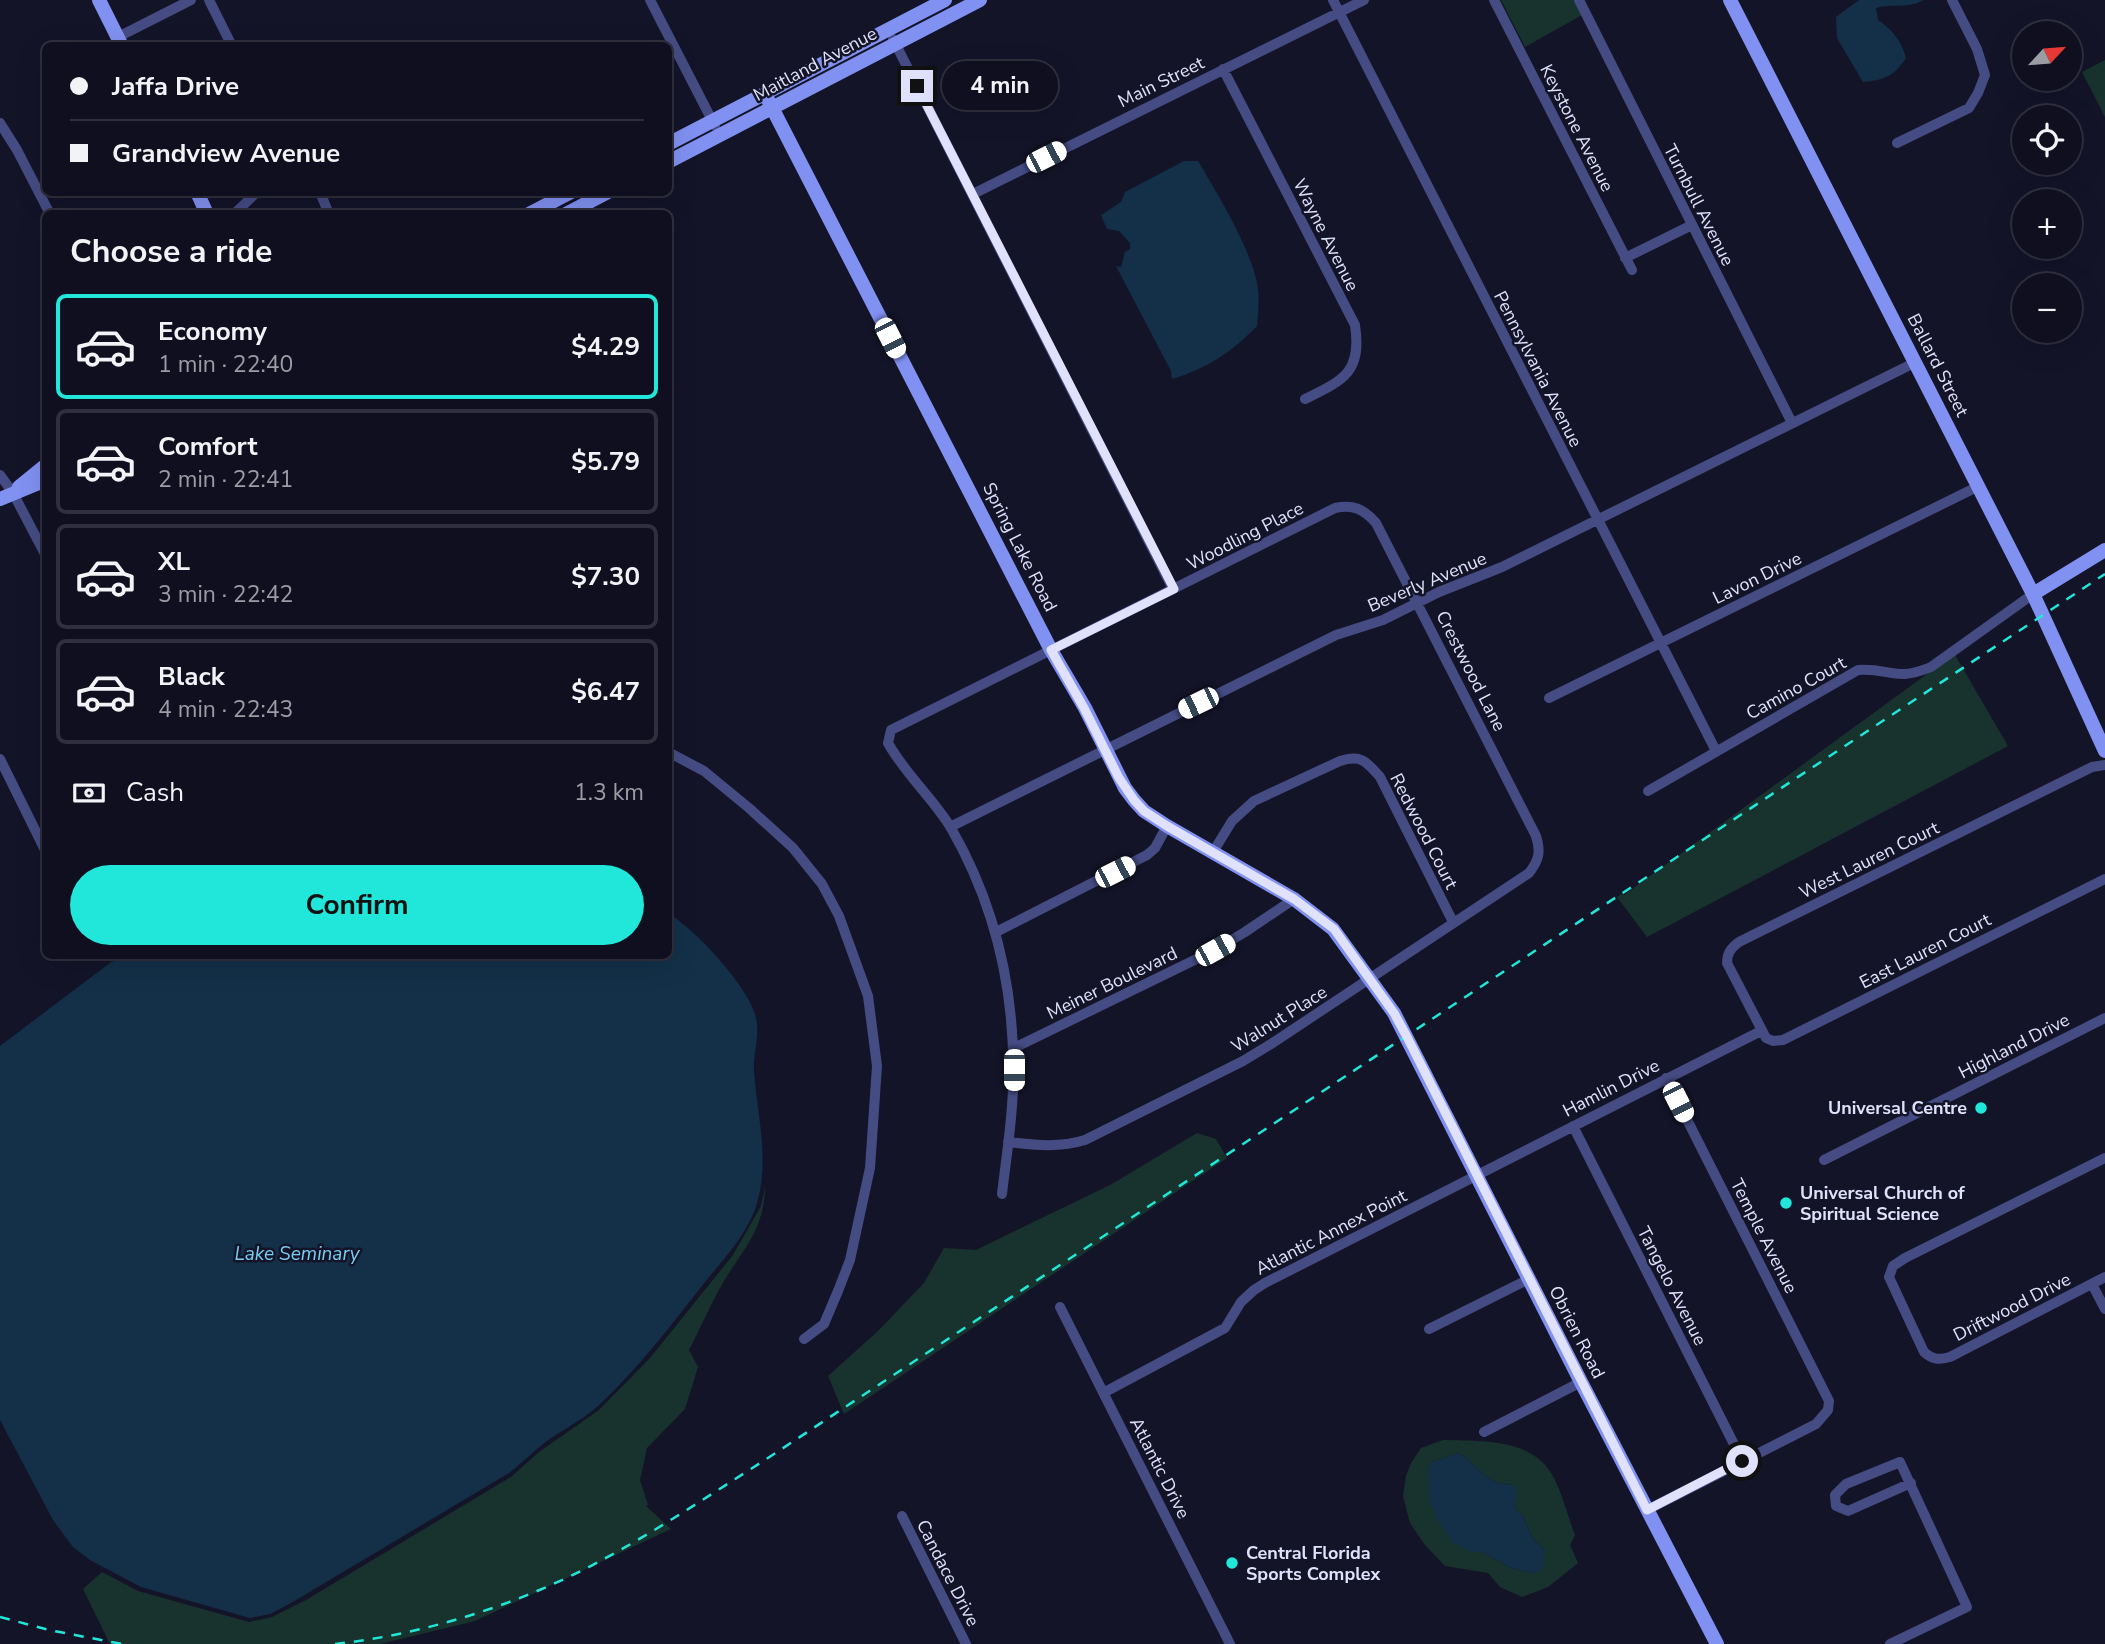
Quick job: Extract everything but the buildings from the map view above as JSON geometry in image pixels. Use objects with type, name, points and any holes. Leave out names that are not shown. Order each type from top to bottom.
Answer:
[{"type":"street","points":[[99,0],[120,41],[191,0]]},
{"type":"street","points":[[209,0],[230,42]]},
{"type":"street","points":[[650,0],[672,42]]},
{"type":"street","name":"Maitland Avenue","points":[[672,142],[945,0]]},
{"type":"street","name":"Maitland Avenue","points":[[672,160],[980,0]]},
{"type":"street","name":"Pennsylvania Avenue","points":[[1333,0],[1716,751]]},
{"type":"street","name":"Main Street","points":[[973,194],[1364,0]]},
{"type":"street","name":"Keystone Avenue","points":[[1494,0],[1632,270]]},
{"type":"street","name":"Turnbull Avenue","points":[[1579,0],[1792,424]]},
{"type":"street","name":"Ballard Street","points":[[1730,0],[2033,594],[2105,751]]},
{"type":"street","points":[[1897,143],[1969,108],[1985,75],[1977,49],[1952,0]]},
{"type":"street","points":[[888,29],[1174,589]]},
{"type":"street","points":[[672,43],[719,136]]},
{"type":"street","name":"Wayne Avenue","points":[[1223,69],[1355,325],[1356,358],[1351,371],[1305,399]]},
{"type":"street","name":"Spring Lake Road","points":[[765,94],[1119,778],[1144,811],[1294,899],[1334,929],[1406,1035]]},
{"type":"street","points":[[0,123],[48,210]]},
{"type":"street","points":[[238,210],[253,196]]},
{"type":"street","points":[[537,210],[563,196]]},
{"type":"street","points":[[574,210],[600,196]]},
{"type":"street","points":[[1625,258],[1692,225]]},
{"type":"street","name":"Beverly Avenue","points":[[950,827],[1336,635],[1383,620],[1418,602],[1502,567],[1916,362]]},
{"type":"street","points":[[6,496],[42,468]]},
{"type":"street","points":[[0,474],[6,496],[42,550]]},
{"type":"street","points":[[6,496],[42,482]]},
{"type":"street","name":"Lavon Drive","points":[[1549,698],[1979,486]]},
{"type":"street","name":"Woodling Place","points":[[950,827],[929,795],[892,750],[888,736],[891,730],[1335,508],[1348,505],[1358,508]]},
{"type":"street","name":"Crestwood Lane","points":[[1358,508],[1376,523],[1418,602],[1536,836],[1540,848],[1539,859]]},
{"type":"street","points":[[2033,594],[2105,550]]},
{"type":"street","name":"Camino Court","points":[[1648,791],[1858,670],[1872,669],[1899,676],[1931,667],[2033,594]]},
{"type":"street","points":[[672,754],[704,771],[793,848],[822,884],[839,916],[868,996],[877,1066],[870,1168],[850,1260],[824,1324],[804,1339]]},
{"type":"street","name":"Redwood Court","points":[[1213,852],[1232,821],[1254,801],[1340,761],[1351,757],[1361,759],[1380,778],[1453,922]]},
{"type":"street","points":[[0,759],[42,844]]},
{"type":"street","name":"West Lauren Court","points":[[1761,1031],[1730,972],[1727,955],[1731,948],[2079,773],[2105,765]]},
{"type":"street","points":[[996,932],[1139,860],[1154,848],[1167,826]]},
{"type":"street","points":[[950,827],[971,865],[996,932],[1007,981],[1014,1048],[1013,1091],[1002,1194]]},
{"type":"street","name":"Walnut Place","points":[[1008,1142],[1051,1146],[1086,1140],[1243,1061],[1529,873],[1539,859]]},
{"type":"street","name":"East Lauren Court","points":[[1761,1031],[1766,1038],[1773,1041],[1783,1040],[2105,878]]},
{"type":"street","name":"Meiner Boulevard","points":[[1014,1048],[1215,950],[1294,899]]},
{"type":"street","name":"Highland Drive","points":[[1824,1160],[2105,1018]]},
{"type":"street","name":"Hamlin Drive","points":[[1476,1175],[1761,1031]]},
{"type":"street","name":"Obrien Road","points":[[1406,1035],[1717,1644]]},
{"type":"street","name":"Temple Avenue","points":[[1666,1078],[1829,1401],[1828,1410],[1816,1424],[1742,1461]]},
{"type":"street","name":"Tangelo Avenue","points":[[1573,1126],[1742,1461]]},
{"type":"street","name":"Driftwood Drive","points":[[2105,1158],[1905,1258],[1890,1271],[1889,1278],[1919,1345],[1931,1358],[1950,1357],[2105,1278]]},
{"type":"street","name":"Atlantic Annex Point","points":[[1105,1392],[1226,1328],[1241,1302],[1265,1283],[1476,1175]]},
{"type":"street","points":[[1429,1329],[1529,1279]]},
{"type":"street","points":[[2092,1284],[2105,1309]]},
{"type":"street","name":"Atlantic Drive","points":[[1060,1307],[1230,1644]]},
{"type":"street","points":[[1484,1432],[1581,1382]]},
{"type":"street","points":[[1647,1510],[1742,1461]]},
{"type":"street","points":[[1890,1644],[1967,1607],[1911,1483],[1900,1462],[1846,1484],[1835,1495],[1836,1506],[1848,1511],[1911,1483]]},
{"type":"street","name":"Candace Drive","points":[[902,1516],[966,1644]]},
{"type":"green space","points":[[1501,0],[1574,0],[1582,15],[1525,47]]},
{"type":"green space","points":[[2105,60],[2105,117],[2082,72]]},
{"type":"green space","points":[[1955,655],[2008,746],[1647,937],[1617,897],[1623,893],[1624,895]]},
{"type":"green space","points":[[1197,1133],[1216,1139],[1227,1158],[844,1414],[828,1376],[877,1332],[924,1283],[944,1248],[976,1250],[1112,1184]]},
{"type":"green space","points":[[765,1187],[757,1226],[719,1289],[689,1350],[698,1367],[685,1409],[647,1448],[640,1480],[648,1505],[646,1506],[671,1529],[475,1621],[380,1644],[110,1644],[83,1589],[102,1572],[138,1591],[249,1622],[272,1617],[306,1600],[511,1477],[539,1452],[599,1410],[650,1358],[733,1255],[761,1206]]},
{"type":"green space","points":[[1443,1440],[1474,1441],[1506,1444],[1534,1455],[1545,1465],[1557,1485],[1575,1535],[1570,1545],[1578,1563],[1548,1587],[1522,1597],[1500,1587],[1488,1573],[1445,1566],[1425,1545],[1410,1523],[1403,1496],[1406,1476],[1421,1448]],"holes":[[[1459,1453],[1491,1480],[1513,1485],[1514,1507],[1523,1516],[1533,1539],[1544,1549],[1532,1573],[1511,1568],[1482,1552],[1430,1475],[1428,1468],[1432,1462]]]},
{"type":"water","points":[[1859,0],[1923,0],[1918,3],[1876,8],[1878,20],[1896,36],[1906,58],[1888,76],[1863,82],[1837,38],[1836,17]]},
{"type":"water","points":[[1184,161],[1198,161],[1240,237],[1257,283],[1258,310],[1257,326],[1238,344],[1207,365],[1172,379],[1171,371],[1116,266],[1121,267],[1125,252],[1130,249],[1130,243],[1119,231],[1107,229],[1101,215],[1121,202],[1125,192]]},
{"type":"water","name":"Lake Seminary","points":[[672,916],[693,932],[720,960],[744,991],[756,1018],[754,1071],[763,1154],[761,1186],[753,1214],[728,1255],[613,1392],[591,1412],[544,1443],[509,1473],[270,1614],[250,1618],[141,1587],[90,1560],[73,1547],[53,1520],[0,1420],[0,1046],[117,959],[672,959]]},
{"type":"water","points":[[1459,1453],[1491,1480],[1513,1485],[1515,1488],[1517,1494],[1514,1507],[1523,1516],[1533,1539],[1544,1549],[1543,1568],[1538,1572],[1511,1568],[1482,1552],[1471,1552],[1452,1542],[1436,1517],[1430,1501],[1428,1468],[1432,1462]]},
{"type":"railway","points":[[335,1644],[430,1627],[493,1608],[583,1570],[652,1531],[765,1460],[2105,574]]},
{"type":"railway","points":[[0,1617],[49,1630],[122,1644]]},
{"type":"place","name":"Universal Centre","points":[[1981,1108]]},
{"type":"place","name":"Universal Church of Spiritual Science","points":[[1786,1203]]},
{"type":"place","name":"Central Florida Sports Complex","points":[[1232,1563]]},
{"type":"route","points":[[917,86],[1174,589],[1051,650],[1125,788],[1144,811],[1294,899],[1334,929],[1347,946],[1394,1013],[1406,1035],[1647,1510],[1742,1461]]}]
